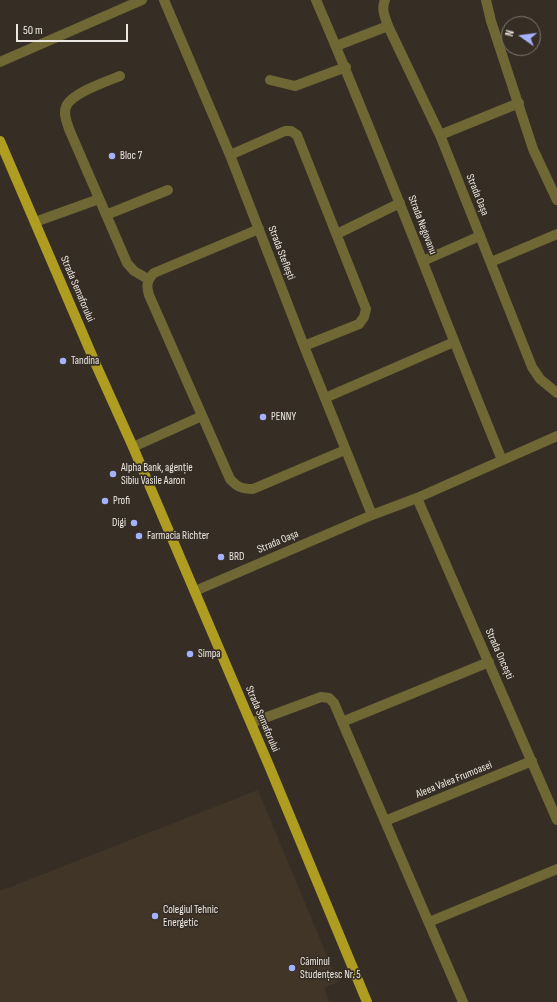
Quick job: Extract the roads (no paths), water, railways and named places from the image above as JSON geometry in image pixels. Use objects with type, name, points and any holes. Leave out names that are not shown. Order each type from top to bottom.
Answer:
[{"type":"main road","name":"Strada Semaforului","points":[[0,141],[133,447],[367,1002]]},
{"type":"street","points":[[0,62],[142,0]]},
{"type":"street","name":"Strada Steflești","points":[[164,0],[230,155],[345,450],[372,515]]},
{"type":"street","name":"Strada Negovanu","points":[[316,0],[346,67],[502,460]]},
{"type":"street","name":"Strada Oașa","points":[[385,0],[383,12],[388,26],[440,135],[532,367],[540,379],[557,393]]},
{"type":"street","points":[[486,0],[491,22],[533,149],[557,200]]},
{"type":"street","points":[[336,46],[388,26]]},
{"type":"street","points":[[270,80],[294,86],[346,67]]},
{"type":"street","points":[[120,76],[74,97],[67,104],[65,108],[65,115],[69,129],[127,263],[134,271],[148,279]]},
{"type":"street","points":[[440,135],[518,103]]},
{"type":"street","points":[[230,155],[285,131],[291,131],[297,135],[337,234],[366,309],[364,317],[359,324],[304,346]]},
{"type":"street","points":[[106,215],[168,190]]},
{"type":"street","points":[[35,222],[99,199]]},
{"type":"street","points":[[337,234],[400,203]]},
{"type":"street","points":[[259,229],[154,273],[148,279],[147,287],[149,295],[230,479],[236,486],[244,489],[253,489],[345,450]]},
{"type":"street","points":[[491,262],[557,234]]},
{"type":"street","points":[[423,260],[480,236]]},
{"type":"street","points":[[325,398],[454,342]]},
{"type":"street","points":[[133,447],[202,416]]},
{"type":"street","name":"Strada Oașa","points":[[194,591],[372,515],[417,498],[557,436]]},
{"type":"street","name":"Strada Oncești","points":[[417,498],[557,820]]},
{"type":"street","points":[[342,722],[489,662]]},
{"type":"street","points":[[250,723],[321,697],[329,698],[334,703],[463,1002]]},
{"type":"street","name":"Aleea Valea Frumoasei","points":[[385,821],[532,761]]},
{"type":"street","points":[[429,922],[557,869]]},
{"type":"place","name":"Bloc 7","points":[[112,156]]},
{"type":"place","name":"Tandina","points":[[63,361]]},
{"type":"place","name":"PENNY","points":[[263,417]]},
{"type":"place","name":"Alpha Bank, agenție Sibiu Vasile Aaron","points":[[113,474]]},
{"type":"place","name":"Profi","points":[[105,501]]},
{"type":"place","name":"Digi","points":[[134,523]]},
{"type":"place","name":"Farmacia Richter","points":[[139,536]]},
{"type":"place","name":"BRD","points":[[221,557]]},
{"type":"place","name":"Simpa","points":[[190,654]]},
{"type":"place","name":"Colegiul Tehnic Energetic","points":[[155,916]]},
{"type":"place","name":"Căminul Studențesc Nr. 5","points":[[292,968]]}]
